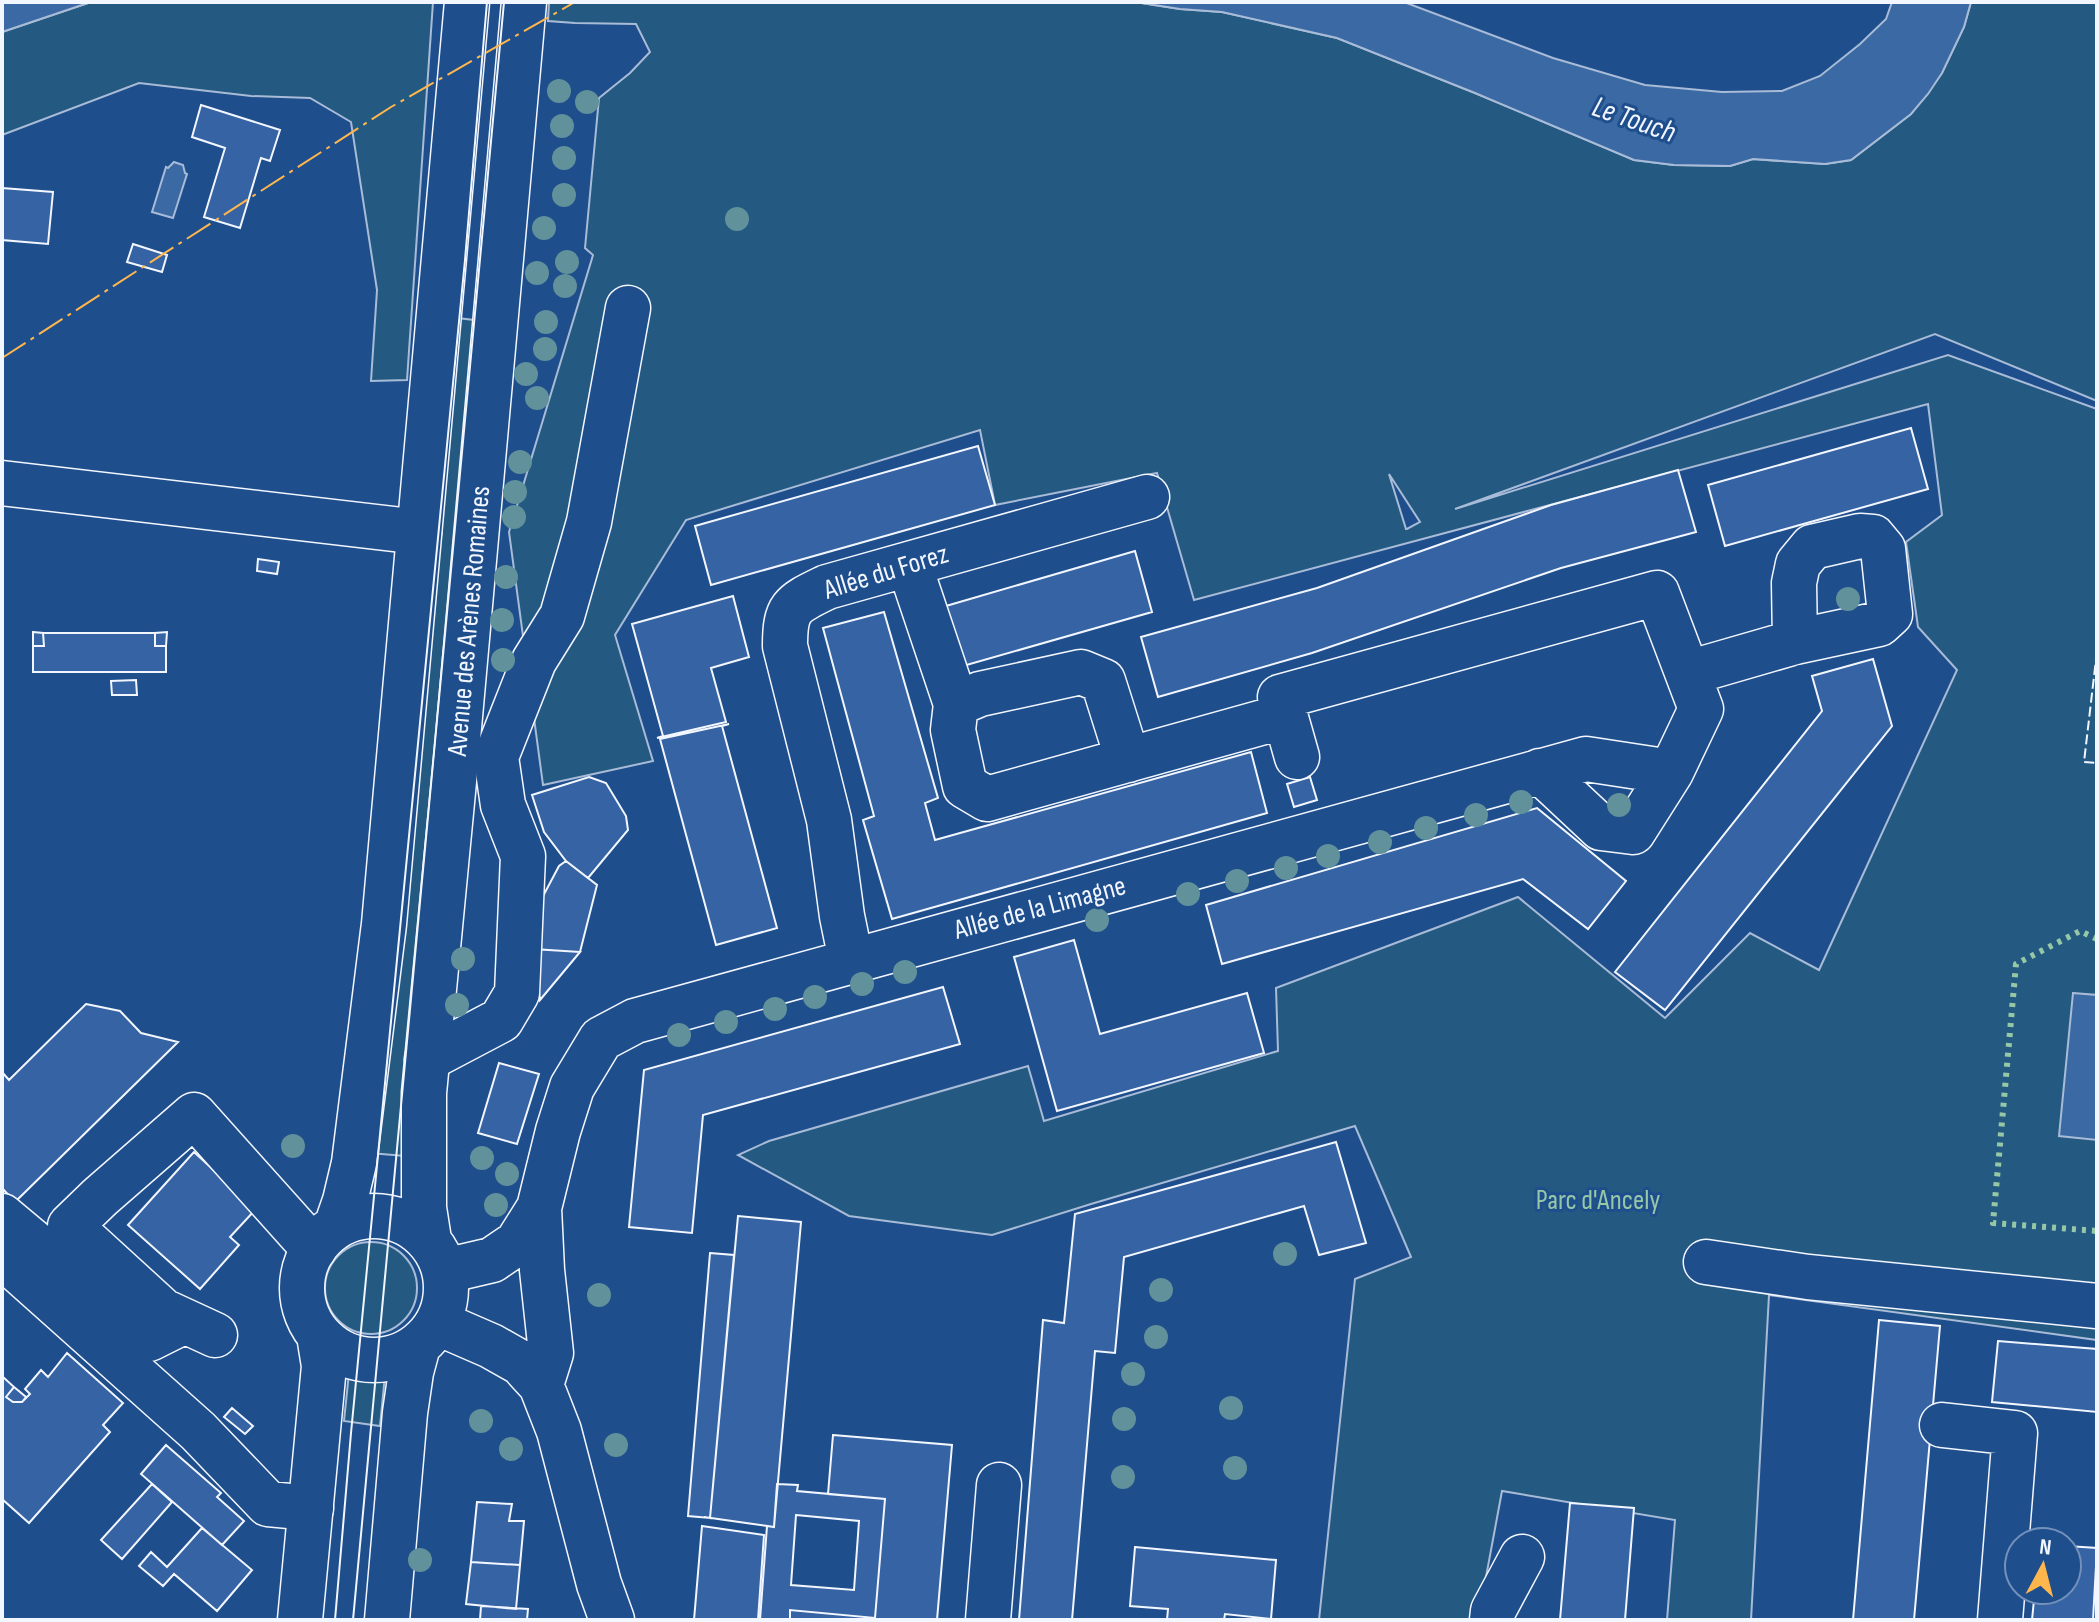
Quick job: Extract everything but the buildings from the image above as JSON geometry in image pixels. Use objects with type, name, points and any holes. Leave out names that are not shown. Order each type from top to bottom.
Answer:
[{"type":"street","name":"Avenue des Arènes Romaines","points":[[325,1238],[345,1201],[354,1163],[384,924],[467,2]]},
{"type":"street","name":"Avenue des Arènes Romaines","points":[[437,1256],[424,1208],[424,1093],[477,754],[524,2]]},
{"type":"street","points":[[427,1059],[501,1020],[517,993],[523,856],[503,805],[477,754],[562,616],[589,522],[628,308]]},
{"type":"street","name":"Avenue des Arènes Romaines","points":[[19,485],[419,532]]},
{"type":"street","name":"Allée du Forez","points":[[851,960],[829,820],[785,646],[788,612],[803,599],[827,587],[1147,497]]},
{"type":"street","points":[[909,564],[956,704],[953,730],[965,786],[987,799],[1285,716]]},
{"type":"street","points":[[1297,757],[1280,697],[1657,593],[1701,709],[1671,772],[1633,832],[1601,828],[1540,771]]},
{"type":"street","points":[[1688,673],[1795,642]]},
{"type":"street","points":[[956,704],[980,694],[1081,672],[1103,681],[1128,760]]},
{"type":"street","name":"Allée de la Limagne","points":[[437,1256],[492,1260],[517,1243],[539,1208],[572,1087],[601,1039],[635,1021],[1586,759],[1671,772]]},
{"type":"street","points":[[2,1216],[149,1339],[200,1328],[163,1311],[70,1226],[194,1115],[325,1238]]},
{"type":"street","points":[[539,1208],[551,1353],[541,1385]]},
{"type":"street","points":[[387,1620],[411,1372],[428,1334],[445,1306],[447,1289],[437,1256],[411,1226],[391,1218],[373,1216],[353,1219],[325,1238],[308,1258],[302,1279],[308,1318],[319,1335],[337,1350],[358,1359],[378,1360],[399,1356],[428,1334],[491,1346],[521,1363],[541,1385],[559,1431],[599,1584],[612,1620]]},
{"type":"street","points":[[2,1256],[198,1431],[268,1504],[311,1508]]},
{"type":"street","points":[[1706,1262],[1808,1277],[2097,1306]]},
{"type":"street","points":[[300,1620],[324,1366],[319,1335]]},
{"type":"street","points":[[1942,1425],[2015,1433],[2000,1620]]},
{"type":"street","points":[[988,1620],[999,1485]]},
{"type":"street","points":[[1492,1620],[1493,1611],[1522,1557]]},
{"type":"green space","points":[[91,2],[433,2],[407,380],[371,381],[377,290],[351,122],[310,98],[251,96],[139,83],[2,135],[2,32]]},
{"type":"green space","name":"Parc d'Ancely","points":[[549,2],[1135,2],[1222,12],[1337,38],[1634,160],[1674,165],[1730,166],[1753,159],[1825,164],[1851,160],[1911,114],[1942,73],[1964,27],[1971,2],[2097,2],[2097,401],[1935,334],[1455,509],[1948,355],[2097,409],[2097,1340],[1769,1295],[1751,1620],[1667,1620],[1675,1520],[1502,1491],[1478,1620],[1319,1620],[1355,1279],[1411,1257],[1355,1126],[992,1235],[849,1216],[738,1155],[769,1141],[1028,1066],[1044,1121],[1278,1051],[1276,988],[1518,897],[1665,1018],[1750,933],[1819,970],[1957,670],[1918,627],[1906,542],[1942,515],[1928,404],[1194,600],[1157,473],[995,505],[980,430],[686,520],[615,635],[653,761],[543,785],[509,532],[593,255],[585,248],[599,98],[650,52],[636,24],[548,21]],"holes":[[[1389,474],[1420,522],[1406,529]]]},
{"type":"green space","points":[[448,317],[483,321],[405,1156],[370,1153]]},
{"type":"green space","points":[[371,1242],[389,1246],[403,1256],[413,1270],[417,1288],[413,1306],[403,1320],[389,1330],[371,1334],[353,1330],[339,1320],[329,1306],[325,1288],[329,1270],[339,1256],[353,1246]]},
{"type":"green space","points":[[349,1373],[385,1375],[380,1426],[344,1421]]},
{"type":"water","points":[[2,2],[91,2],[2,32]]},
{"type":"water","name":"Le Touch","points":[[1135,2],[1404,2],[1553,58],[1645,85],[1722,92],[1782,91],[1820,76],[1886,19],[1892,2],[1971,2],[1964,27],[1928,94],[1911,114],[1851,160],[1825,164],[1753,159],[1730,166],[1674,165],[1634,160],[1337,38],[1222,12]]},
{"type":"water","points":[[174,162],[183,165],[187,174],[173,218],[152,212],[166,167]]},
{"type":"water","points":[[2073,993],[2097,995],[2097,1140],[2059,1136]]},
{"type":"tram line","points":[[335,1620],[487,2]]},
{"type":"tram line","points":[[353,1620],[504,2]]},
{"type":"hedge","points":[[2097,939],[2080,931],[2016,964],[1993,1223],[2097,1231]]},
{"type":"fence","points":[[2097,651],[2084,762],[2097,763]]},
{"type":"power","points":[[2,358],[391,107],[575,2]]}]
